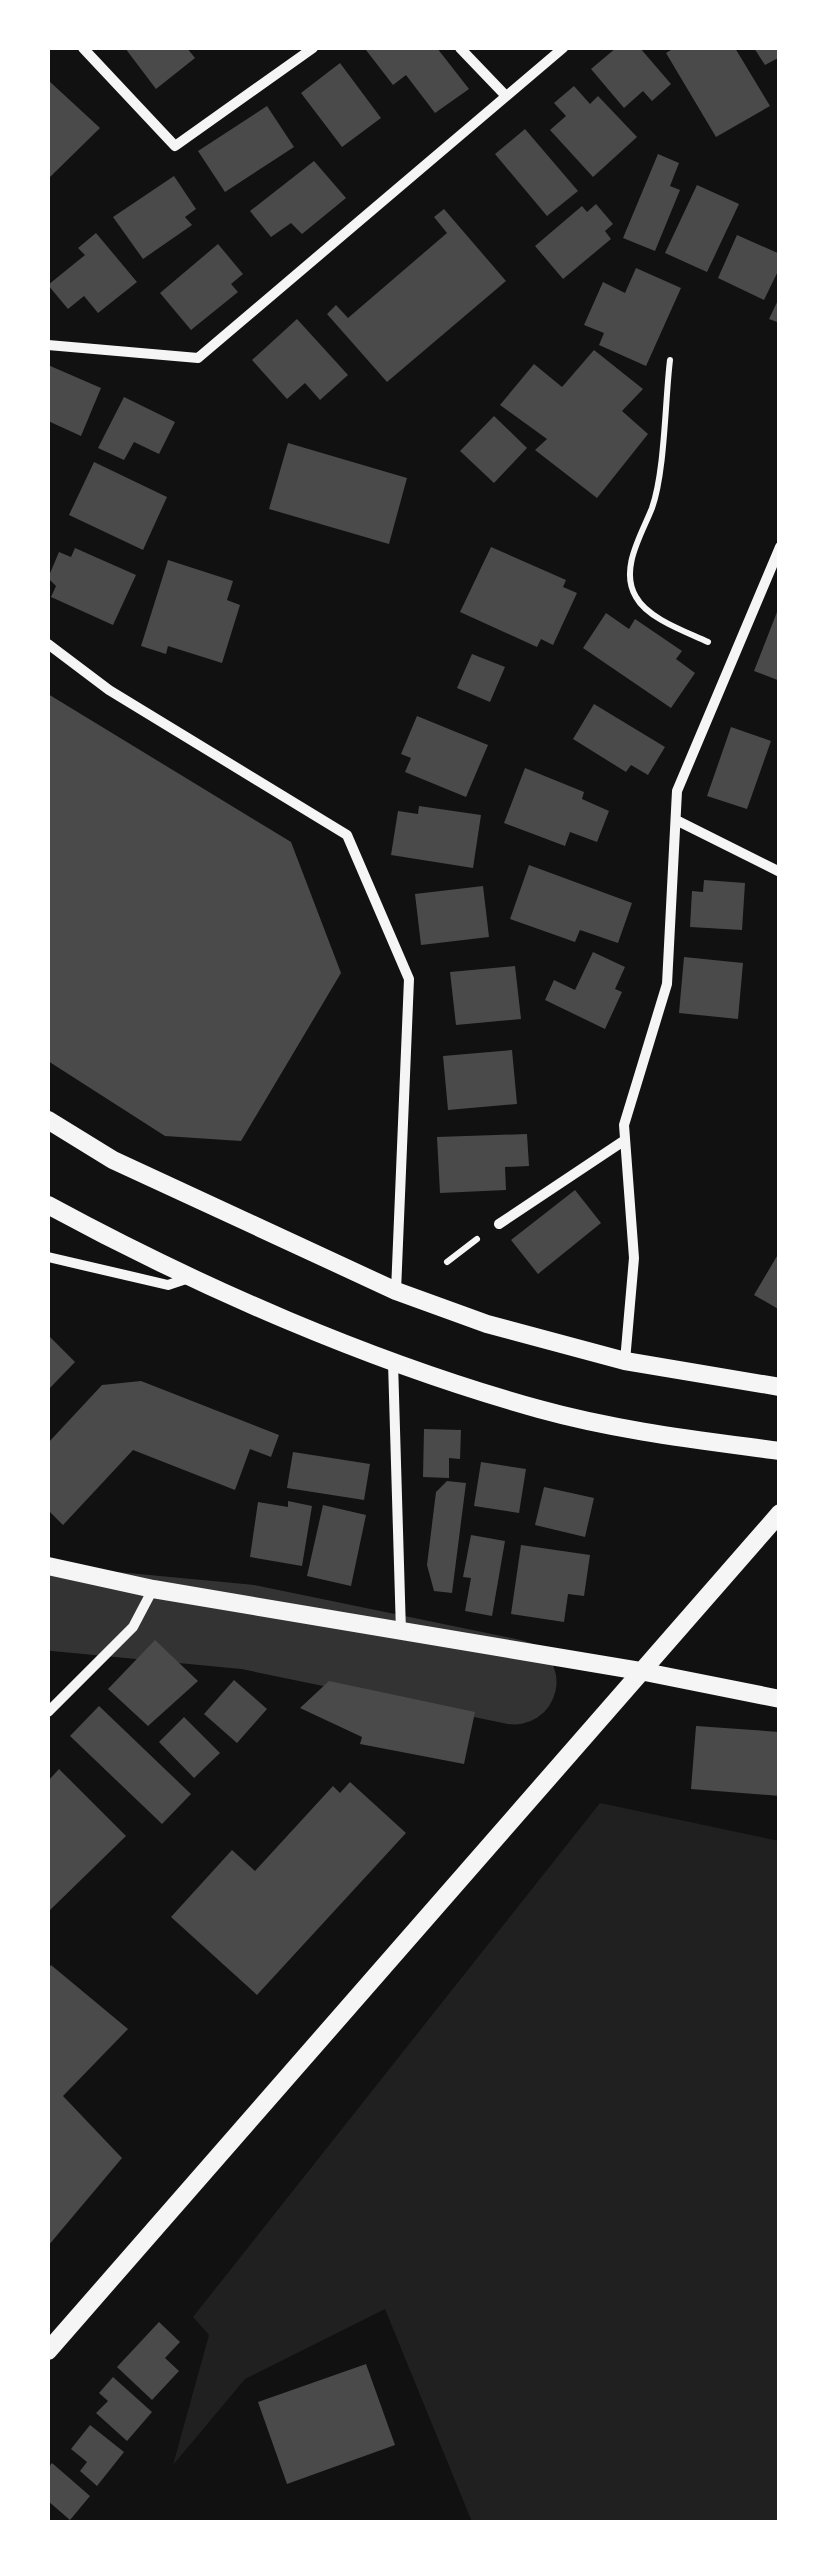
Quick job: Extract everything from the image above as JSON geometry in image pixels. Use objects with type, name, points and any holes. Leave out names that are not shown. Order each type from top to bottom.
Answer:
[{"type":"street","points":[[83,48],[175,146],[313,48]]},
{"type":"street","points":[[460,48],[506,96]]},
{"type":"street","points":[[48,345],[198,358],[563,48]]},
{"type":"street","points":[[625,1360],[634,1258],[624,1125],[668,984],[678,791],[777,563],[780,547]]},
{"type":"street","points":[[48,644],[109,690],[347,835],[410,979],[396,1291]]},
{"type":"street","points":[[676,820],[780,872]]},
{"type":"street","points":[[48,1120],[113,1160],[396,1291],[487,1324],[625,1360],[780,1387]]},
{"type":"street","points":[[499,1224],[625,1140]]},
{"type":"street","points":[[48,1205],[195,1276],[393,1362],[540,1410],[647,1433],[780,1451]]},
{"type":"street","points":[[48,1257],[168,1286],[195,1276]]},
{"type":"street","points":[[393,1362],[401,1633]]},
{"type":"street","points":[[48,2351],[780,1513]]},
{"type":"street","points":[[48,1566],[153,1589],[640,1670],[780,1698]]},
{"type":"street","points":[[48,1712],[132,1626],[153,1589]]},
{"type":"path","points":[[670,360],[654,504],[634,548],[631,573],[636,598],[657,616],[734,656]]},
{"type":"path","points":[[447,1262],[499,1224]]},
{"type":"shaded area","points":[[600,1803],[779,1841],[779,2522],[472,2522],[385,2309],[245,2379],[173,2465],[209,2335],[193,2317]]},
{"type":"building","points":[[125,48],[187,48],[195,58],[156,89]]},
{"type":"building","points":[[437,48],[469,89],[435,113],[406,75],[393,85],[366,50]]},
{"type":"building","points":[[616,48],[640,48],[671,84],[652,101],[643,91],[624,108],[591,69]]},
{"type":"building","points":[[674,48],[735,48],[770,106],[716,137],[666,53]]},
{"type":"building","points":[[754,48],[780,48],[780,57],[765,65]]},
{"type":"building","points":[[340,63],[381,118],[342,147],[301,93]]},
{"type":"building","points":[[48,80],[100,128],[48,179]]},
{"type":"building","points":[[574,86],[590,104],[598,96],[637,137],[593,177],[550,130],[566,116],[554,103]]},
{"type":"building","points":[[267,106],[294,147],[225,192],[198,151]]},
{"type":"building","points":[[525,129],[578,191],[547,216],[495,154]]},
{"type":"building","points":[[658,154],[679,163],[670,186],[680,190],[655,251],[623,238]]},
{"type":"building","points":[[314,161],[346,198],[302,234],[291,223],[271,237],[250,211]]},
{"type":"building","points":[[174,176],[196,209],[185,217],[192,225],[143,259],[113,217]]},
{"type":"building","points":[[697,185],[739,204],[707,272],[665,253]]},
{"type":"building","points":[[596,204],[613,224],[605,231],[611,239],[563,279],[535,246],[582,206],[587,212]]},
{"type":"building","points":[[444,209],[506,281],[387,382],[327,314],[336,305],[348,318],[447,233],[434,217]]},
{"type":"building","points":[[96,233],[137,282],[98,313],[84,296],[68,309],[48,285],[85,255],[78,248]]},
{"type":"building","points":[[737,235],[780,254],[780,267],[764,300],[718,278]]},
{"type":"building","points":[[218,244],[243,274],[231,284],[238,292],[191,330],[160,293]]},
{"type":"building","points":[[636,268],[681,288],[646,366],[599,345],[604,333],[584,325],[603,282],[625,293]]},
{"type":"building","points":[[780,296],[780,323],[769,319]]},
{"type":"building","points":[[297,319],[348,375],[320,400],[305,383],[287,399],[252,360]]},
{"type":"building","points":[[594,350],[643,389],[622,411],[648,434],[597,498],[535,450],[547,439],[500,405],[534,364],[562,387]]},
{"type":"building","points":[[48,365],[101,388],[81,436],[48,421]]},
{"type":"building","points":[[124,397],[175,422],[159,454],[134,442],[124,460],[98,448]]},
{"type":"building","points":[[494,416],[527,448],[494,483],[460,451]]},
{"type":"building","points":[[288,443],[407,478],[389,544],[269,509]]},
{"type":"building","points":[[94,462],[167,497],[143,550],[69,515]]},
{"type":"building","points":[[491,547],[566,580],[563,587],[577,593],[553,645],[541,639],[537,647],[460,612]]},
{"type":"building","points":[[75,548],[136,575],[113,625],[51,597],[56,586],[48,578],[59,552],[71,557]]},
{"type":"building","points":[[168,560],[233,581],[227,600],[240,605],[222,663],[168,646],[166,654],[141,646]]},
{"type":"building","points":[[780,608],[780,681],[754,671]]},
{"type":"building","points":[[606,613],[629,629],[635,619],[682,651],[676,659],[695,673],[671,708],[583,648]]},
{"type":"building","points":[[472,654],[505,667],[490,702],[457,688]]},
{"type":"building","points":[[48,694],[291,842],[341,973],[241,1141],[165,1136],[48,1061]]},
{"type":"building","points":[[594,704],[665,747],[648,775],[631,765],[626,772],[573,739]]},
{"type":"building","points":[[417,716],[488,745],[466,797],[405,772],[411,758],[401,754]]},
{"type":"building","points":[[731,727],[771,741],[747,809],[707,796]]},
{"type":"building","points":[[525,768],[584,792],[582,799],[609,811],[597,842],[570,832],[565,846],[504,823]]},
{"type":"building","points":[[419,806],[481,815],[473,868],[391,855],[398,811],[418,814]]},
{"type":"building","points":[[529,865],[632,903],[618,943],[580,930],[575,942],[510,919]]},
{"type":"building","points":[[704,880],[745,883],[742,930],[690,927],[692,891],[703,892]]},
{"type":"building","points":[[483,886],[489,937],[421,945],[415,894]]},
{"type":"building","points":[[593,952],[625,967],[615,989],[622,992],[605,1029],[545,1000],[554,980],[575,990]]},
{"type":"building","points":[[684,957],[743,963],[738,1019],[679,1013]]},
{"type":"building","points":[[515,966],[521,1019],[456,1025],[450,972]]},
{"type":"building","points":[[512,1050],[517,1104],[448,1110],[443,1056]]},
{"type":"building","points":[[527,1134],[529,1166],[505,1167],[506,1190],[440,1193],[437,1137]]},
{"type":"building","points":[[575,1190],[601,1223],[538,1274],[511,1240]]},
{"type":"building","points":[[780,1251],[780,1310],[754,1295]]},
{"type":"building","points":[[48,1335],[75,1362],[48,1390]]},
{"type":"building","points":[[141,1381],[279,1435],[271,1457],[250,1449],[235,1490],[133,1450],[63,1525],[48,1510],[48,1443],[102,1385]]},
{"type":"building","points":[[424,1429],[461,1430],[460,1459],[449,1458],[449,1478],[423,1477]]},
{"type":"building","points":[[293,1452],[370,1464],[364,1500],[287,1488]]},
{"type":"building","points":[[481,1462],[526,1469],[519,1513],[474,1506]]},
{"type":"building","points":[[447,1481],[466,1483],[452,1593],[434,1591],[427,1565],[436,1492]]},
{"type":"building","points":[[544,1487],[594,1498],[585,1537],[535,1525]]},
{"type":"building","points":[[288,1501],[312,1506],[302,1566],[250,1557],[258,1502],[288,1507]]},
{"type":"building","points":[[323,1505],[366,1515],[351,1586],[307,1576]]},
{"type":"building","points":[[471,1535],[505,1541],[492,1616],[465,1611],[471,1578],[463,1577]]},
{"type":"building","points":[[521,1545],[590,1555],[584,1596],[568,1594],[564,1622],[511,1614]]},
{"type":"building","points":[[155,1640],[198,1681],[148,1726],[108,1689]]},
{"type":"building","points":[[234,1680],[267,1709],[237,1743],[204,1714]]},
{"type":"building","points":[[329,1681],[475,1712],[464,1764],[360,1744],[362,1737],[300,1708]]},
{"type":"building","points":[[99,1706],[191,1794],[162,1824],[70,1736]]},
{"type":"building","points":[[184,1717],[220,1753],[194,1778],[159,1742]]},
{"type":"building","points":[[696,1726],[780,1732],[780,1796],[691,1789]]},
{"type":"building","points":[[59,1769],[126,1836],[48,1912],[48,1781]]},
{"type":"building","points":[[350,1782],[406,1833],[257,1995],[171,1917],[232,1850],[255,1871],[333,1786],[340,1793]]},
{"type":"building","points":[[51,1965],[128,2029],[63,2096],[122,2158],[48,2246],[48,1970]]},
{"type":"building","points":[[159,2322],[180,2342],[165,2358],[179,2371],[152,2400],[117,2367]]},
{"type":"building","points":[[366,2364],[395,2445],[287,2484],[258,2402]]},
{"type":"building","points":[[113,2377],[152,2412],[127,2441],[96,2413],[108,2401],[99,2393]]},
{"type":"building","points":[[90,2425],[124,2452],[97,2486],[80,2471],[87,2462],[71,2449]]},
{"type":"building","points":[[52,2463],[90,2496],[70,2520],[48,2501],[48,2468]]},
{"type":"waterway","points":[[48,1608],[248,1627],[514,1682]]}]
